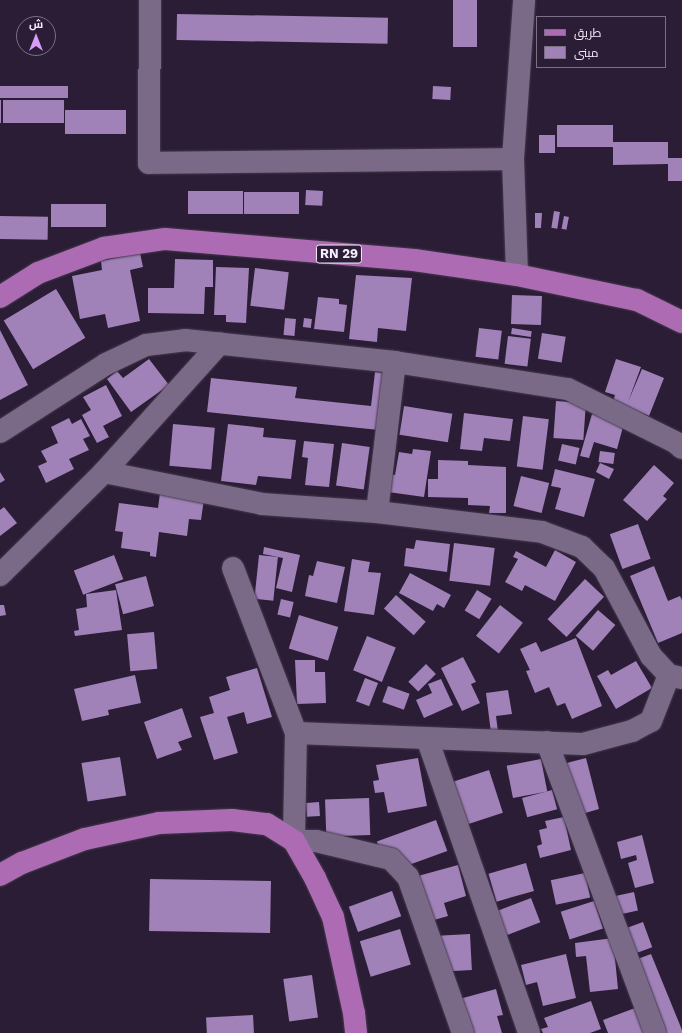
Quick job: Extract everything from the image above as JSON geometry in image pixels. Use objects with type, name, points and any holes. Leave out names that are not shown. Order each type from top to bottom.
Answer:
[{"type":"main road","name":"RN 29","points":[[0,297],[38,273],[104,248],[165,239],[414,260],[517,276],[637,300],[682,322]]},
{"type":"main road","points":[[0,875],[22,863],[85,839],[158,823],[232,820],[267,824],[294,841],[315,878],[333,917],[354,1013],[356,1033]]},
{"type":"street","points":[[150,0],[149,163],[513,159]]},
{"type":"street","points":[[517,276],[513,159],[524,0]]},
{"type":"street","points":[[0,432],[106,364],[146,345],[184,340],[395,362],[568,389],[675,442],[682,448]]},
{"type":"street","points":[[0,575],[104,472],[220,343]]},
{"type":"street","points":[[377,512],[395,362]]},
{"type":"street","points":[[104,472],[262,504],[377,512],[542,532],[582,548],[604,568],[651,656],[675,676],[651,721],[632,731],[584,744],[296,733]]},
{"type":"street","points":[[233,568],[296,733],[294,841],[316,841],[391,859],[408,877],[463,1033]]},
{"type":"street","points":[[427,738],[529,1033]]},
{"type":"street","points":[[547,742],[656,1033]]},
{"type":"building","points":[[453,0],[477,0],[477,47],[453,47]]},
{"type":"building","points":[[177,14],[388,18],[388,44],[177,40]]},
{"type":"building","points":[[0,86],[68,86],[68,98],[0,98]]},
{"type":"building","points":[[433,86],[451,87],[450,100],[432,99]]},
{"type":"building","points":[[0,100],[1,100],[0,123]]},
{"type":"building","points":[[3,100],[64,100],[64,123],[3,123]]},
{"type":"building","points":[[65,110],[126,110],[126,134],[65,134]]},
{"type":"building","points":[[557,125],[613,125],[613,142],[668,142],[668,158],[682,158],[682,181],[668,181],[668,164],[613,165],[613,147],[557,147]]},
{"type":"building","points":[[539,135],[555,135],[555,153],[539,153]]},
{"type":"building","points":[[306,190],[323,191],[322,206],[305,205]]},
{"type":"building","points":[[188,191],[243,191],[243,214],[188,214]]},
{"type":"building","points":[[244,192],[299,192],[299,214],[244,214]]},
{"type":"building","points":[[51,204],[106,204],[106,227],[51,227]]},
{"type":"building","points":[[554,211],[560,212],[557,229],[551,228]]},
{"type":"building","points":[[535,213],[542,213],[541,228],[535,228]]},
{"type":"building","points":[[0,216],[48,217],[48,240],[0,239]]},
{"type":"building","points":[[564,216],[569,217],[566,230],[562,229]]},
{"type":"building","points":[[140,253],[143,267],[130,270],[140,321],[108,328],[105,314],[80,319],[72,276],[102,270],[101,261]]},
{"type":"building","points":[[175,259],[213,260],[213,287],[205,287],[204,314],[148,313],[148,288],[174,288]]},
{"type":"building","points":[[216,267],[249,268],[246,323],[226,322],[226,315],[214,315]]},
{"type":"building","points":[[255,268],[289,272],[284,310],[250,306]]},
{"type":"building","points":[[356,275],[412,278],[406,331],[378,328],[377,342],[349,339]]},
{"type":"building","points":[[56,289],[85,338],[33,369],[4,320]]},
{"type":"building","points":[[512,295],[542,296],[541,325],[511,324]]},
{"type":"building","points":[[318,297],[339,299],[339,304],[347,305],[344,332],[314,329]]},
{"type":"building","points":[[285,318],[296,319],[294,336],[284,335]]},
{"type":"building","points":[[304,318],[312,319],[311,328],[303,327]]},
{"type":"building","points":[[479,328],[502,331],[498,360],[475,357]]},
{"type":"building","points":[[512,328],[532,331],[531,337],[511,334]]},
{"type":"building","points":[[0,330],[28,385],[0,400]]},
{"type":"building","points":[[542,333],[566,337],[562,362],[538,359]]},
{"type":"building","points":[[508,336],[531,339],[527,367],[505,364]]},
{"type":"building","points":[[149,359],[169,385],[131,412],[107,379],[117,371],[123,378]]},
{"type":"building","points":[[616,359],[641,367],[628,402],[642,369],[664,378],[649,416],[613,401],[615,395],[605,392]]},
{"type":"building","points":[[375,372],[385,373],[379,430],[207,412],[211,378],[297,387],[295,398],[371,406]]},
{"type":"building","points":[[106,385],[122,416],[103,426],[109,437],[97,443],[82,415],[91,410],[83,397]]},
{"type":"building","points":[[556,401],[586,403],[583,440],[553,438]]},
{"type":"building","points":[[404,406],[452,414],[448,442],[399,435]]},
{"type":"building","points":[[464,413],[513,419],[510,441],[484,438],[482,451],[460,449]]},
{"type":"building","points":[[592,414],[624,423],[617,449],[594,442],[589,458],[580,456]]},
{"type":"building","points":[[523,416],[549,419],[543,470],[517,467]]},
{"type":"building","points":[[69,418],[72,424],[81,419],[90,436],[83,439],[89,450],[69,459],[74,469],[46,483],[38,466],[47,462],[41,451],[58,443],[51,427]]},
{"type":"building","points":[[173,424],[215,428],[211,470],[169,466]]},
{"type":"building","points":[[228,424],[264,428],[263,437],[296,440],[291,479],[258,476],[256,485],[221,481]]},
{"type":"building","points":[[304,441],[334,444],[329,487],[305,485],[308,458],[302,457]]},
{"type":"building","points":[[342,443],[370,447],[364,489],[336,486]]},
{"type":"building","points":[[562,444],[580,448],[576,465],[558,461]]},
{"type":"building","points":[[413,449],[431,451],[424,497],[388,492],[390,474],[395,475],[399,452],[412,454]]},
{"type":"building","points":[[600,451],[615,453],[613,464],[598,462]]},
{"type":"building","points":[[438,460],[468,461],[468,465],[506,467],[506,513],[489,513],[490,506],[468,505],[468,498],[428,497],[428,479],[438,479]]},
{"type":"building","points":[[600,463],[614,469],[609,479],[596,472]]},
{"type":"building","points":[[654,465],[674,483],[663,496],[667,499],[647,521],[623,500]]},
{"type":"building","points":[[555,469],[595,479],[584,517],[555,509],[561,488],[551,486]]},
{"type":"building","points":[[0,472],[5,480],[0,483]]},
{"type":"building","points":[[521,476],[549,483],[542,513],[514,506]]},
{"type":"building","points":[[160,493],[204,499],[201,520],[189,519],[187,536],[159,532],[156,557],[150,556],[150,552],[121,548],[123,532],[115,531],[119,503],[158,508]]},
{"type":"building","points":[[4,507],[17,523],[0,536],[0,510]]},
{"type":"building","points":[[638,524],[651,559],[622,569],[610,534]]},
{"type":"building","points":[[416,540],[450,544],[447,572],[404,566],[406,548],[414,549]]},
{"type":"building","points":[[454,543],[495,548],[490,586],[449,581]]},
{"type":"building","points":[[264,547],[300,555],[292,592],[276,588],[283,558],[263,554]]},
{"type":"building","points":[[555,550],[576,562],[555,601],[525,585],[522,591],[505,582],[518,559],[513,557],[516,551],[546,567]]},
{"type":"building","points":[[114,555],[123,579],[83,595],[74,570]]},
{"type":"building","points":[[259,555],[278,557],[273,601],[254,599]]},
{"type":"building","points":[[352,559],[370,562],[368,572],[381,573],[374,615],[344,611]]},
{"type":"building","points":[[317,561],[345,567],[337,603],[305,596],[309,575],[313,576]]},
{"type":"building","points":[[654,566],[668,601],[680,596],[682,600],[682,633],[658,643],[630,576]]},
{"type":"building","points":[[410,573],[451,595],[444,608],[437,604],[433,611],[399,593]]},
{"type":"building","points":[[146,576],[154,606],[123,614],[115,584]]},
{"type":"building","points":[[585,579],[604,597],[567,637],[547,619]]},
{"type":"building","points":[[116,590],[122,630],[75,636],[74,631],[79,630],[76,609],[87,607],[86,594]]},
{"type":"building","points":[[477,590],[492,599],[479,619],[465,611]]},
{"type":"building","points":[[396,595],[426,622],[414,635],[384,608]]},
{"type":"building","points":[[281,599],[294,602],[290,618],[277,615]]},
{"type":"building","points":[[0,605],[4,605],[6,615],[0,616]]},
{"type":"building","points":[[500,605],[523,623],[499,654],[476,636]]},
{"type":"building","points":[[598,610],[615,625],[593,651],[576,636]]},
{"type":"building","points":[[299,615],[338,627],[328,660],[289,648]]},
{"type":"building","points":[[154,632],[157,669],[130,671],[127,634]]},
{"type":"building","points":[[367,636],[396,648],[382,682],[353,670]]},
{"type":"building","points":[[576,638],[602,706],[572,719],[565,703],[557,706],[549,687],[535,693],[526,671],[530,670],[520,649],[536,642],[541,652]]},
{"type":"building","points":[[463,657],[476,682],[471,684],[480,703],[462,711],[441,668]]},
{"type":"building","points":[[295,660],[315,660],[315,672],[325,672],[326,703],[297,704]]},
{"type":"building","points":[[636,661],[652,688],[616,709],[597,676],[608,670],[611,675]]},
{"type":"building","points":[[426,664],[436,674],[418,692],[408,682]]},
{"type":"building","points":[[257,668],[272,717],[247,724],[244,712],[227,717],[238,753],[214,760],[200,717],[214,713],[209,697],[230,690],[226,677]]},
{"type":"building","points":[[135,675],[141,703],[108,710],[109,715],[82,721],[74,689]]},
{"type":"building","points":[[365,678],[378,683],[369,706],[356,701]]},
{"type":"building","points":[[441,679],[453,705],[424,718],[416,700],[432,693],[428,684]]},
{"type":"building","points":[[388,686],[410,694],[404,710],[382,702]]},
{"type":"building","points":[[508,690],[512,714],[496,716],[498,732],[491,733],[486,693]]},
{"type":"building","points":[[182,708],[192,737],[178,742],[182,750],[157,759],[144,722]]},
{"type":"building","points":[[120,757],[126,796],[88,802],[81,763]]},
{"type":"building","points":[[418,758],[427,806],[388,813],[384,792],[375,793],[373,781],[379,780],[376,765]]},
{"type":"building","points":[[586,758],[599,809],[575,816],[555,766]]},
{"type":"building","points":[[541,759],[547,791],[513,798],[507,766]]},
{"type":"building","points":[[489,770],[503,813],[468,824],[454,781]]},
{"type":"building","points":[[552,790],[557,809],[527,817],[522,798]]},
{"type":"building","points":[[369,798],[370,835],[326,837],[325,800]]},
{"type":"building","points":[[319,802],[320,816],[307,817],[306,803]]},
{"type":"building","points":[[564,817],[571,850],[540,858],[537,846],[542,844],[539,830],[547,828],[545,821]]},
{"type":"building","points":[[436,820],[447,851],[388,873],[377,842]]},
{"type":"building","points":[[642,835],[654,883],[635,888],[628,863],[637,860],[636,855],[621,859],[617,842]]},
{"type":"building","points":[[526,863],[534,891],[497,902],[489,874]]},
{"type":"building","points":[[458,865],[466,896],[444,903],[448,916],[420,924],[407,879]]},
{"type":"building","points":[[585,873],[590,897],[556,905],[551,880]]},
{"type":"building","points":[[150,879],[271,881],[270,933],[149,931]]},
{"type":"building","points":[[392,891],[401,916],[358,932],[349,907]]},
{"type":"building","points":[[634,892],[638,911],[613,916],[609,897]]},
{"type":"building","points":[[531,898],[540,922],[506,936],[496,911]]},
{"type":"building","points":[[594,901],[603,929],[570,939],[561,912]]},
{"type":"building","points":[[643,922],[652,947],[625,957],[616,932]]},
{"type":"building","points":[[400,929],[411,964],[371,977],[360,941]]},
{"type":"building","points":[[470,934],[472,970],[435,972],[433,936]]},
{"type":"building","points":[[613,938],[618,989],[590,992],[586,956],[576,957],[575,943]]},
{"type":"building","points":[[566,954],[576,998],[543,1006],[537,982],[526,985],[521,965]]},
{"type":"building","points":[[651,954],[682,1033],[655,1033],[627,963]]},
{"type":"building","points":[[312,975],[318,1018],[289,1022],[283,979]]},
{"type":"building","points":[[496,989],[503,1015],[497,1016],[502,1033],[461,1033],[452,1001]]},
{"type":"building","points":[[591,1001],[601,1029],[590,1033],[543,1033],[541,1029],[548,1027],[544,1018]]},
{"type":"building","points":[[635,1008],[644,1033],[608,1033],[603,1020]]},
{"type":"building","points":[[253,1015],[254,1033],[207,1033],[206,1017]]}]
